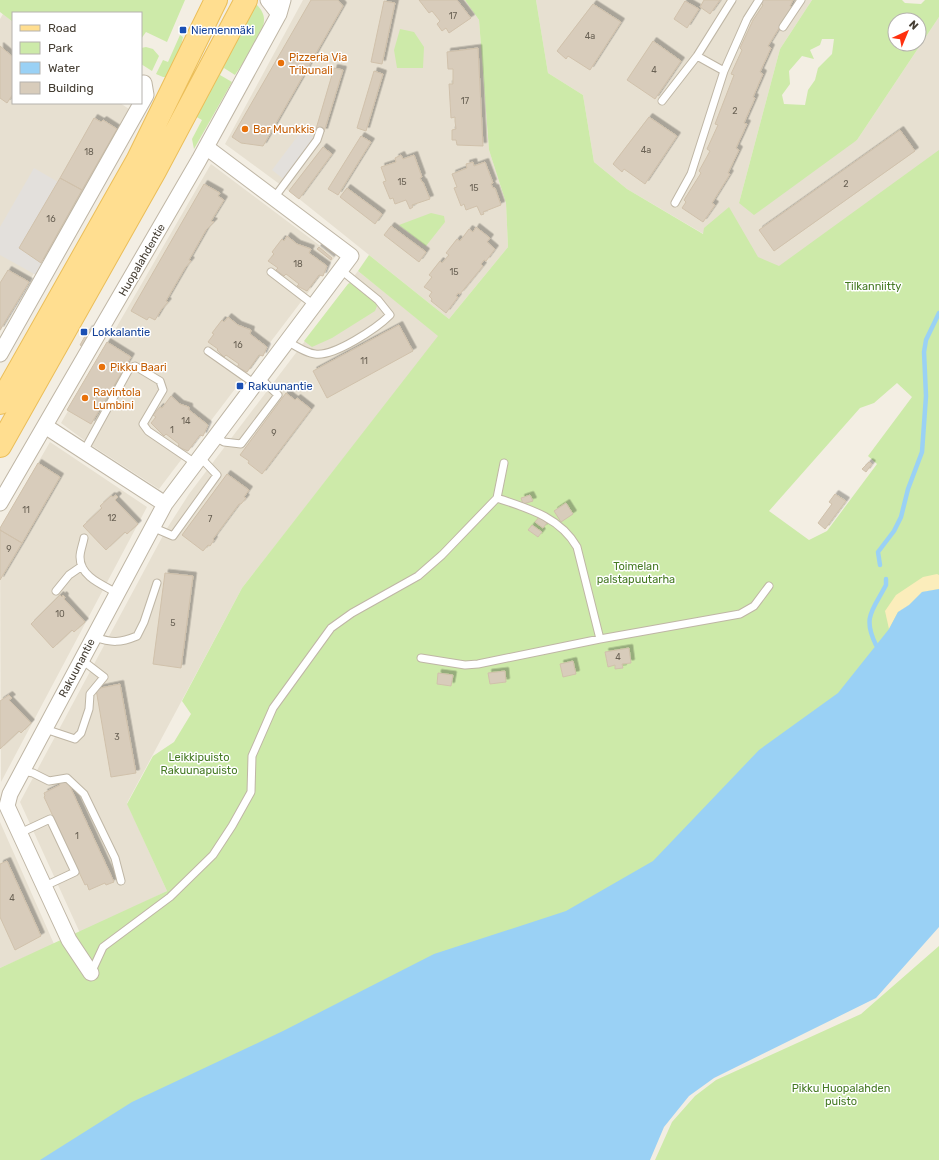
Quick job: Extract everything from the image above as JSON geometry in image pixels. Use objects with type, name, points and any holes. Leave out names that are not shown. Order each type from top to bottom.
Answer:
[{"type":"main road","points":[[0,403],[137,161],[216,0]]},
{"type":"main road","points":[[0,446],[155,171],[246,0]]},
{"type":"street","name":"Huopalahdentie","points":[[0,503],[46,426],[206,146],[281,7],[268,0]]},
{"type":"street","points":[[142,94],[145,89],[173,85]]},
{"type":"street","points":[[0,354],[137,104]]},
{"type":"street","name":"Rakuunantie","points":[[91,973],[70,940],[7,806],[10,794],[165,504],[352,256],[206,146]]},
{"type":"street","points":[[46,426],[165,504]]},
{"type":"lane","points":[[662,100],[697,56],[732,0]]},
{"type":"lane","points":[[675,203],[691,174],[724,71],[747,19],[759,0]]},
{"type":"lane","points":[[783,27],[801,0]]},
{"type":"lane","points":[[697,56],[724,71]]},
{"type":"lane","points":[[274,198],[317,140],[320,131]]},
{"type":"lane","points":[[287,341],[315,354],[333,352],[382,322],[390,315],[378,300],[341,270]]},
{"type":"lane","points":[[271,272],[314,305]]},
{"type":"lane","points":[[208,351],[278,395],[241,444],[224,442],[215,437]]},
{"type":"lane","points":[[84,451],[129,369],[135,366],[160,381],[163,390],[143,424],[148,431],[198,460],[217,474],[173,536],[152,527]]},
{"type":"lane","points":[[91,973],[103,947],[170,896],[213,855],[232,826],[251,792],[252,756],[273,708],[330,628],[352,612],[418,576],[442,555],[497,498],[504,463]]},
{"type":"lane","points":[[497,498],[530,508],[548,518],[571,537],[577,547],[600,639]]},
{"type":"lane","points":[[84,538],[80,556],[82,566],[88,576],[117,593]]},
{"type":"lane","points":[[56,591],[69,575],[82,566]]},
{"type":"lane","points":[[94,637],[122,643],[137,636],[144,622],[157,583]]},
{"type":"lane","points":[[421,658],[465,665],[478,664],[600,639],[740,614],[754,606],[769,586]]},
{"type":"lane","points":[[45,729],[76,739],[82,733],[89,709],[90,694],[104,677],[82,660]]},
{"type":"lane","points":[[23,771],[33,773],[49,781],[67,778],[84,794],[115,858],[121,881]]},
{"type":"lane","points":[[20,833],[50,819],[75,872],[45,886]]},
{"type":"shaded area","points":[[303,0],[465,0],[479,20],[489,150],[506,203],[508,247],[449,319],[293,194],[225,144]]},
{"type":"shaded area","points":[[536,0],[812,0],[780,49],[739,203],[857,140],[916,52],[927,52],[927,35],[939,17],[939,152],[777,277],[627,189],[594,162],[583,95],[548,73]]},
{"type":"shaded area","points":[[3,14],[12,21],[12,104],[122,104],[129,109],[0,332],[0,19]]},
{"type":"shaded area","points":[[303,129],[317,140],[286,181],[272,170]]},
{"type":"shaded area","points":[[211,164],[335,257],[159,489],[88,443],[61,423]]},
{"type":"shaded area","points":[[34,168],[58,182],[19,248],[49,268],[36,275],[0,255],[0,227]]},
{"type":"shaded area","points":[[358,271],[439,336],[242,588],[127,803],[167,891],[80,933],[20,802],[166,530],[189,494]]},
{"type":"shaded area","points":[[50,442],[147,507],[1,782],[0,528]]},
{"type":"shaded area","points":[[0,822],[54,944],[0,968]]},
{"type":"green space","points":[[0,0],[185,0],[167,42],[146,32],[142,38],[142,12],[12,12],[12,21],[0,12]]},
{"type":"green space","points":[[465,0],[536,0],[548,73],[583,95],[594,162],[627,189],[703,234],[704,228],[729,207],[758,257],[779,266],[939,150],[939,589],[922,592],[909,605],[898,612],[895,698],[220,1160],[0,1160],[0,968],[167,891],[127,804],[153,756],[174,742],[191,714],[182,701],[242,588],[438,336],[358,271],[369,255],[449,319],[508,247],[506,203],[489,150],[479,20]],"holes":[[[897,383],[912,397],[868,456],[877,464],[827,531],[809,540],[769,511],[860,408],[874,403]]]},
{"type":"green space","points":[[812,0],[902,0],[905,3],[921,4],[925,0],[939,0],[939,17],[927,35],[927,12],[887,12],[887,52],[916,52],[857,140],[754,215],[739,203],[780,49]],"holes":[[[822,39],[834,39],[832,54],[818,68],[815,80],[808,90],[805,105],[784,104],[782,95],[790,84],[789,71],[802,56],[814,59],[810,50],[820,45]]]},
{"type":"green space","points":[[257,5],[264,17],[261,32],[253,48],[235,75],[224,68],[220,75],[232,82],[194,149],[192,139],[202,120],[193,115],[252,6]]},
{"type":"green space","points":[[400,29],[414,32],[424,47],[423,68],[397,68],[394,50]]},
{"type":"green space","points":[[180,35],[183,37],[180,51],[166,77],[156,74],[163,60],[168,62]]},
{"type":"green space","points":[[146,47],[153,49],[159,56],[152,71],[142,65],[142,48]]},
{"type":"green space","points":[[431,213],[444,216],[445,222],[426,246],[399,225]]},
{"type":"green space","points":[[352,282],[375,302],[377,306],[375,311],[332,338],[312,347],[304,341],[348,284]]},
{"type":"green space","name":"Pikku Huopalahden puisto","points":[[939,946],[939,1160],[655,1160],[672,1122],[695,1096],[716,1080],[861,1014]]},
{"type":"sand","points":[[937,574],[939,575],[939,589],[922,592],[909,605],[898,612],[889,629],[885,611],[896,595],[923,577]]},
{"type":"water","points":[[939,589],[939,927],[876,998],[714,1078],[689,1096],[664,1127],[650,1160],[40,1160],[132,1102],[283,1031],[434,954],[566,911],[653,861],[759,750],[838,693],[889,629],[898,612],[909,605],[922,592]]},
{"type":"building","points":[[311,0],[338,0],[343,6],[263,146],[241,143],[232,137]]},
{"type":"building","points":[[419,0],[457,0],[471,18],[449,33],[446,28],[442,31],[437,24],[440,21],[432,11],[429,13]]},
{"type":"building","points":[[704,0],[720,0],[710,14],[700,7]]},
{"type":"building","points":[[763,0],[793,0],[790,6],[792,7],[768,46],[771,48],[760,72],[763,74],[753,97],[755,98],[744,123],[747,124],[736,148],[739,150],[728,173],[730,174],[712,203],[715,205],[703,222],[682,208],[686,202],[684,200],[701,173],[699,171],[710,151],[707,149],[718,125],[715,124],[734,75],[731,74],[742,50],[740,48],[753,20],[763,5],[761,3]]},
{"type":"building","points":[[384,1],[395,3],[382,64],[371,62]]},
{"type":"building","points":[[685,1],[699,9],[687,28],[674,19]]},
{"type":"building","points":[[593,4],[621,22],[590,70],[568,56],[566,59],[557,51]]},
{"type":"building","points":[[653,41],[681,61],[655,99],[627,80]]},
{"type":"building","points":[[0,46],[12,56],[12,96],[7,103],[0,98]]},
{"type":"building","points":[[478,48],[483,146],[457,145],[456,140],[452,140],[452,130],[456,129],[455,117],[451,118],[449,84],[453,84],[453,69],[448,69],[447,52]]},
{"type":"building","points":[[334,68],[343,70],[324,132],[316,129]]},
{"type":"building","points":[[374,71],[383,74],[366,131],[357,128]]},
{"type":"building","points":[[649,117],[677,136],[645,184],[624,169],[622,172],[613,164]]},
{"type":"building","points":[[94,118],[101,122],[103,120],[117,129],[82,190],[60,178]]},
{"type":"building","points":[[900,130],[915,151],[774,251],[759,230]]},
{"type":"building","points":[[361,136],[371,142],[338,195],[328,189]]},
{"type":"building","points":[[323,147],[332,154],[299,199],[289,191]]},
{"type":"building","points":[[401,155],[403,159],[414,155],[422,177],[420,178],[430,199],[412,205],[413,207],[410,209],[406,200],[395,204],[393,198],[390,199],[383,182],[386,181],[381,167],[396,162],[395,158]]},
{"type":"building","points":[[473,162],[474,166],[485,162],[493,183],[491,184],[493,188],[495,188],[501,205],[483,212],[484,214],[481,215],[477,206],[466,210],[464,204],[461,206],[454,188],[457,187],[452,174],[467,168],[466,164]]},
{"type":"building","points":[[60,178],[82,190],[41,263],[19,248]]},
{"type":"building","points":[[204,184],[220,193],[218,196],[224,200],[211,221],[214,222],[206,230],[189,260],[191,261],[185,268],[166,301],[168,302],[155,320],[149,317],[147,320],[131,311]]},
{"type":"building","points":[[347,188],[382,214],[375,224],[340,197]]},
{"type":"building","points":[[391,226],[426,252],[419,262],[384,235]]},
{"type":"building","points":[[476,227],[490,238],[487,242],[495,249],[486,261],[484,260],[481,264],[483,266],[460,294],[458,293],[456,296],[458,297],[446,313],[431,301],[432,299],[429,296],[432,292],[424,287],[432,277],[429,275],[440,261],[442,263],[449,255],[446,253],[457,239],[460,241],[469,229],[473,232]]},
{"type":"building","points":[[287,236],[297,244],[311,249],[309,253],[327,266],[323,276],[319,275],[307,291],[297,286],[299,284],[286,274],[284,276],[276,270],[278,268],[268,261],[274,254],[272,252],[282,239],[284,241]]},
{"type":"building","points":[[319,247],[332,258],[331,260],[317,249]]},
{"type":"building","points":[[8,270],[29,282],[0,330],[0,283]]},
{"type":"building","points":[[228,317],[238,325],[251,330],[250,334],[267,347],[263,356],[259,355],[247,372],[237,367],[239,364],[226,355],[224,357],[217,350],[218,349],[208,342],[214,334],[212,333],[222,320],[224,322]]},
{"type":"building","points":[[399,325],[413,351],[327,398],[313,371]]},
{"type":"building","points":[[89,329],[92,331],[83,347],[80,345]]},
{"type":"building","points":[[107,342],[131,357],[91,424],[67,410]]},
{"type":"building","points":[[286,393],[295,400],[297,398],[311,409],[262,474],[248,463],[249,461],[240,455]]},
{"type":"building","points":[[171,396],[180,404],[189,407],[189,410],[208,425],[203,436],[200,435],[188,451],[178,447],[179,444],[166,434],[164,436],[151,423],[156,417],[153,415],[160,407],[162,408]]},
{"type":"building","points":[[869,462],[872,464],[866,472],[862,469]]},
{"type":"building","points":[[38,463],[60,477],[22,543],[0,530],[0,528]]},
{"type":"building","points":[[227,474],[249,490],[244,497],[246,498],[241,504],[239,504],[213,539],[214,540],[210,546],[208,545],[203,551],[182,535]]},
{"type":"building","points":[[835,494],[846,501],[825,529],[818,523],[832,504],[829,502]]},
{"type":"building","points":[[116,495],[118,497],[115,500],[138,524],[127,534],[125,532],[106,550],[83,526],[102,508],[100,506],[111,496],[113,497]]},
{"type":"building","points":[[530,495],[533,501],[523,504],[521,498]]},
{"type":"building","points":[[566,503],[573,514],[561,522],[554,511]]},
{"type":"building","points":[[539,517],[547,523],[543,528],[535,522]]},
{"type":"building","points":[[532,525],[542,532],[538,537],[528,530]]},
{"type":"building","points":[[0,530],[22,543],[0,580]]},
{"type":"building","points":[[165,573],[193,576],[181,668],[153,664]]},
{"type":"building","points":[[60,595],[65,597],[64,599],[85,622],[74,632],[72,630],[53,648],[31,624]]},
{"type":"building","points":[[629,648],[631,663],[622,664],[623,668],[615,669],[615,665],[608,667],[605,652]]},
{"type":"building","points":[[573,661],[576,674],[563,677],[560,664]]},
{"type":"building","points":[[505,671],[506,682],[490,684],[488,673]]},
{"type":"building","points":[[438,673],[453,675],[451,686],[437,684]]},
{"type":"building","points":[[120,684],[136,773],[111,777],[96,689]]},
{"type":"building","points":[[9,695],[12,698],[9,700],[31,723],[21,733],[19,731],[0,749],[0,701]]},
{"type":"building","points":[[67,780],[114,882],[106,885],[105,883],[89,890],[87,884],[85,885],[44,797],[44,793],[60,785],[59,783]]},
{"type":"building","points":[[7,861],[41,936],[15,950],[0,917],[0,864]]},
{"type":"waterway","points":[[880,565],[878,552],[894,531],[901,517],[908,489],[922,452],[926,396],[924,352],[926,340],[939,313]]},
{"type":"waterway","points":[[876,645],[870,627],[870,620],[873,608],[886,585],[886,579]]},
{"type":"place","name":"Niemenmäki","points":[[183,30]]},
{"type":"place","name":"Pizzeria Via Tribunali","points":[[281,63]]},
{"type":"place","name":"Bar Munkkis","points":[[245,129]]},
{"type":"place","name":"Lokkalantie","points":[[84,332]]},
{"type":"place","name":"Pikku Baari","points":[[102,367]]},
{"type":"place","name":"Rakuunantie","points":[[240,386]]},
{"type":"place","name":"Ravintola Lumbini","points":[[85,398]]},
{"type":"park label","name":"Tilkanniitty","points":[[873,286]]},
{"type":"park label","name":"Toimelan palstapuutarha","points":[[636,572]]},
{"type":"park label","name":"Leikkipuisto Rakuunapuisto","points":[[199,763]]}]
